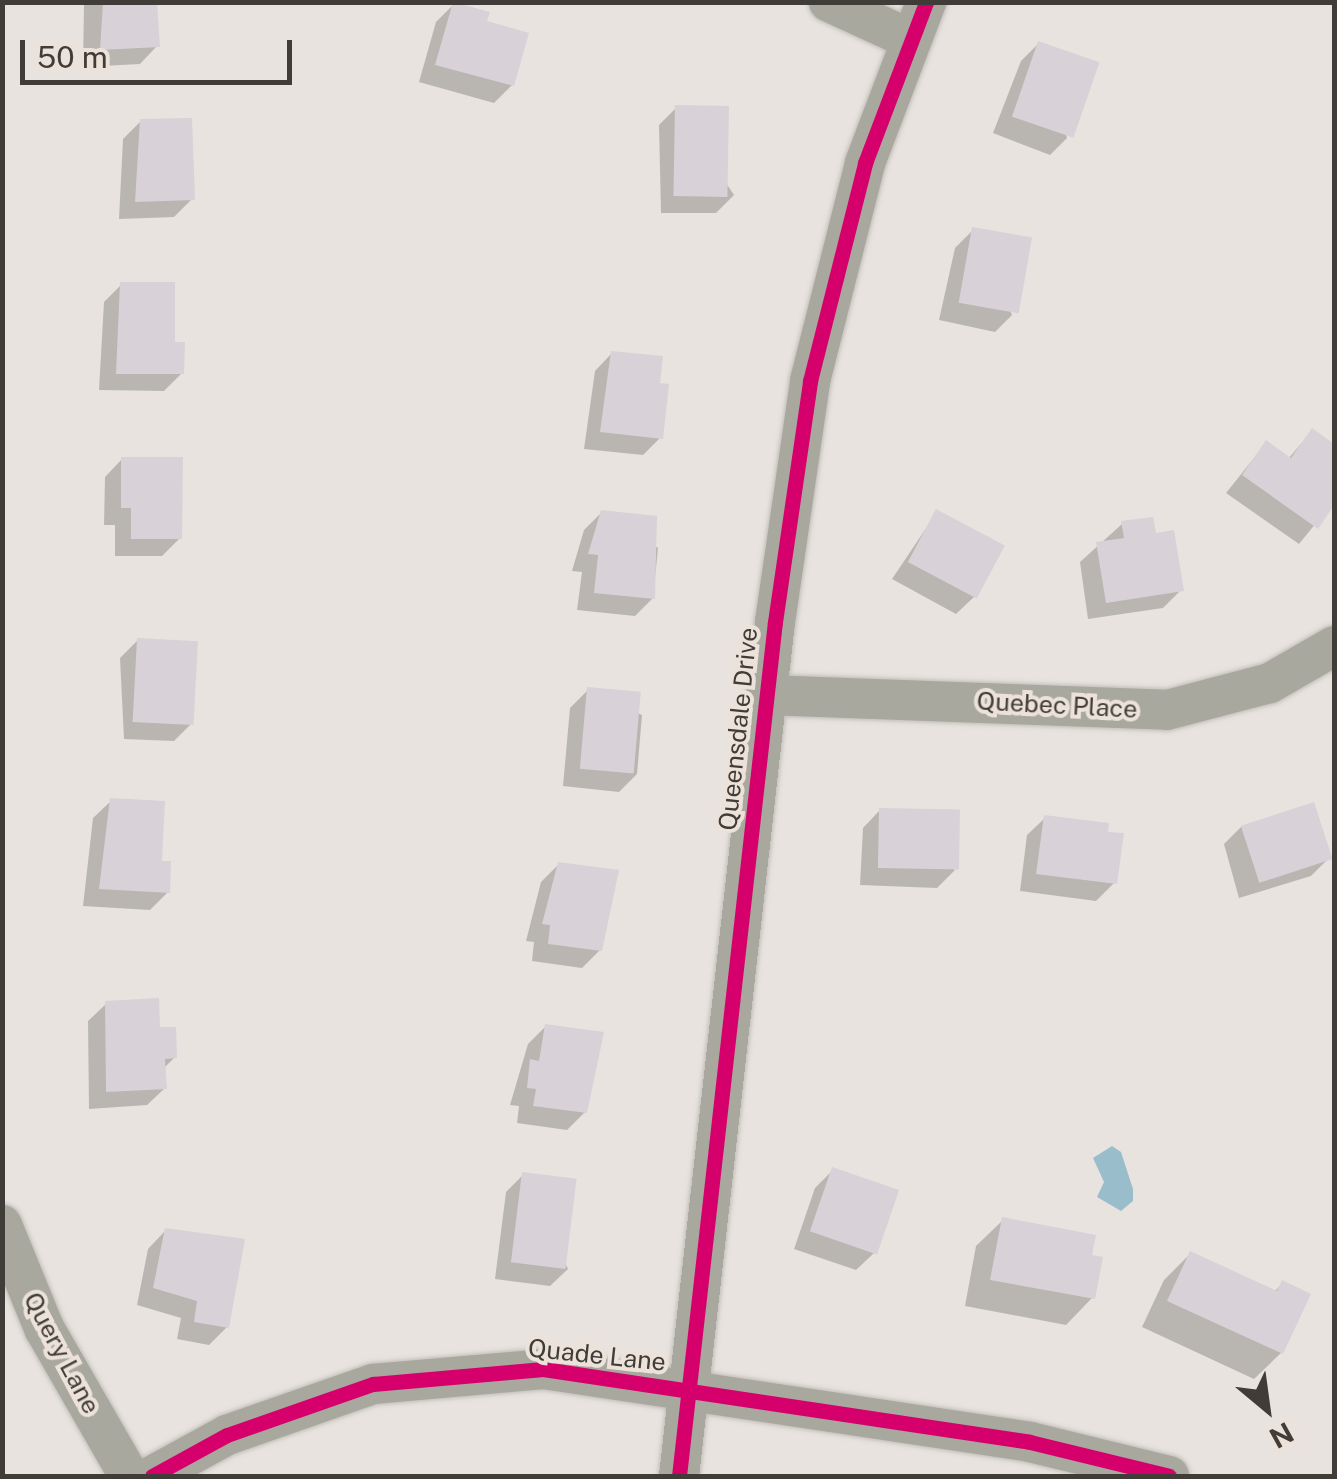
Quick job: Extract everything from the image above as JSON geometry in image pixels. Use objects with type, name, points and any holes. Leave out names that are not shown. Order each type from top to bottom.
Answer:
[{"type":"street","points":[[829,2],[918,20]]},
{"type":"street","name":"Queensdale Drive","points":[[679,1476],[693,1390],[766,695],[810,381],[831,284],[918,20]]},
{"type":"street","name":"Quebec Place","points":[[766,695],[1166,710],[1270,683],[1334,646]]},
{"type":"street","name":"Query Lane","points":[[2,1225],[44,1328],[129,1476]]},
{"type":"street","name":"Quade Lane","points":[[152,1476],[227,1435],[373,1384],[543,1370],[1030,1442],[1169,1476]]},
{"type":"water","points":[[1112,1146],[1121,1152],[1133,1189],[1133,1201],[1121,1211],[1097,1197],[1104,1182],[1093,1158]]},
{"type":"building","points":[[103,2],[157,2],[160,47],[100,50]]},
{"type":"building","points":[[453,2],[490,12],[487,21],[529,33],[514,86],[435,65]]},
{"type":"building","points":[[1038,41],[1099,62],[1073,138],[1012,117]]},
{"type":"building","points":[[675,105],[729,106],[727,197],[673,196]]},
{"type":"building","points":[[192,118],[195,200],[135,202],[140,119]]},
{"type":"building","points":[[972,227],[1032,238],[1019,313],[959,303]]},
{"type":"building","points":[[120,282],[175,282],[175,342],[185,342],[184,374],[116,374]]},
{"type":"building","points":[[611,351],[663,356],[660,383],[669,384],[663,439],[600,432]]},
{"type":"building","points":[[1312,428],[1334,444],[1334,505],[1318,529],[1242,475],[1266,440],[1291,458]]},
{"type":"building","points":[[121,457],[183,457],[182,539],[131,539],[131,508],[121,508]]},
{"type":"building","points":[[936,509],[1005,546],[977,599],[908,562]]},
{"type":"building","points":[[601,510],[657,516],[655,599],[594,593],[598,555],[588,554]]},
{"type":"building","points":[[1153,517],[1156,533],[1174,530],[1184,591],[1106,603],[1096,542],[1124,538],[1121,521]]},
{"type":"building","points":[[137,638],[198,641],[194,725],[133,722]]},
{"type":"building","points":[[587,687],[641,692],[634,773],[580,769]]},
{"type":"building","points":[[110,798],[165,801],[162,861],[171,861],[170,893],[99,889]]},
{"type":"building","points":[[1314,802],[1333,859],[1259,883],[1241,826]]},
{"type":"building","points":[[879,808],[960,809],[959,869],[878,868]]},
{"type":"building","points":[[1044,815],[1109,823],[1108,832],[1124,833],[1117,884],[1036,874]]},
{"type":"building","points":[[558,862],[619,870],[602,951],[548,944],[550,925],[542,924]]},
{"type":"building","points":[[159,998],[160,1027],[176,1027],[177,1058],[165,1059],[167,1089],[106,1092],[105,1001]]},
{"type":"building","points":[[545,1024],[604,1032],[587,1113],[533,1106],[536,1089],[527,1088],[530,1059],[539,1061]]},
{"type":"building","points":[[832,1167],[899,1190],[877,1254],[810,1231]]},
{"type":"building","points":[[522,1172],[577,1179],[565,1269],[511,1262]]},
{"type":"building","points":[[1002,1217],[1096,1235],[1092,1255],[1103,1257],[1095,1299],[990,1280]]},
{"type":"building","points":[[165,1228],[245,1239],[229,1328],[194,1322],[197,1301],[153,1288]]},
{"type":"building","points":[[1190,1251],[1277,1291],[1282,1280],[1311,1294],[1283,1354],[1167,1301]]},
{"type":"cycle path","points":[[679,1476],[775,622],[810,381],[865,163],[926,2]]},
{"type":"cycle path","points":[[152,1476],[227,1435],[373,1384],[543,1369],[1030,1442],[1169,1476]]}]
